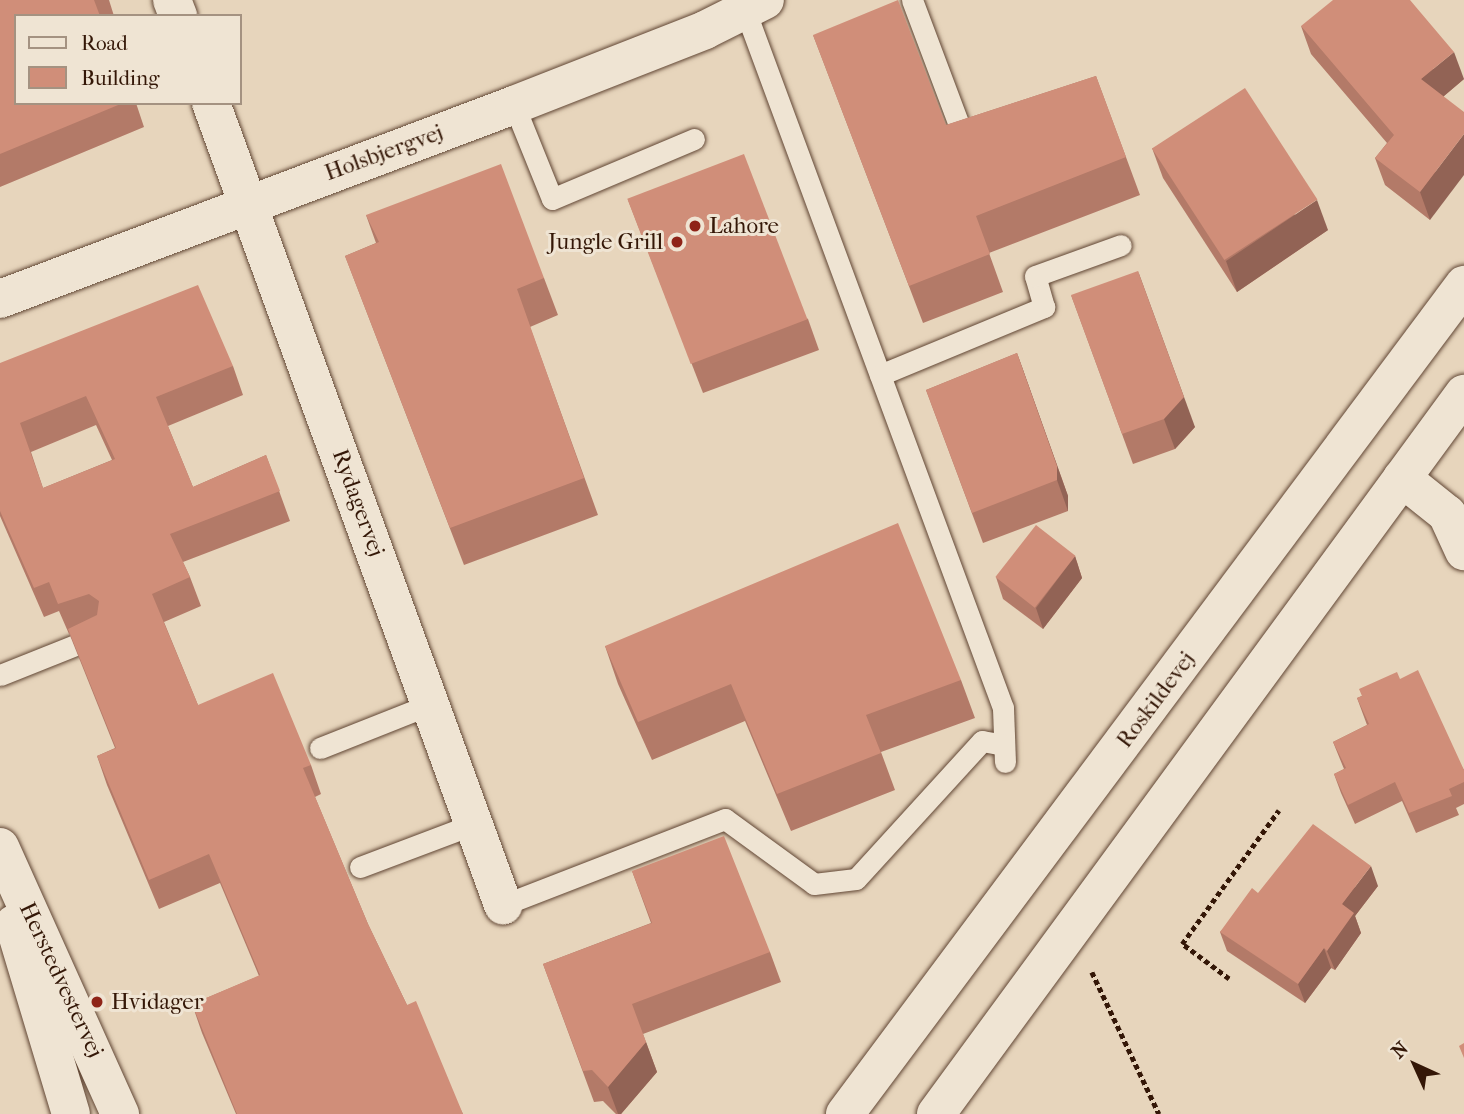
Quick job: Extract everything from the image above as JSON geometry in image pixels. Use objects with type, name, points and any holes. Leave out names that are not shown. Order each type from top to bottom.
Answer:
[{"type":"street","name":"Holsbjergvej","points":[[0,299],[514,105],[705,30],[755,5]]},
{"type":"street","name":"Rydagervej","points":[[212,105],[250,203],[503,905]]},
{"type":"street","name":"Roskildevej","points":[[845,1114],[1464,285]]},
{"type":"street","points":[[936,1114],[1464,394]]},
{"type":"street","points":[[1402,478],[1447,514],[1464,551]]},
{"type":"street","name":"Herstedvestervej","points":[[0,847],[120,1114]]},
{"type":"street","name":"Herstedvestervej","points":[[0,879],[71,1114]]},
{"type":"lane","points":[[912,0],[962,133]]},
{"type":"lane","points":[[503,905],[725,819],[814,884],[856,879],[982,741],[1005,754],[1003,708],[880,375],[755,5]]},
{"type":"lane","points":[[514,105],[552,199],[694,139]]},
{"type":"lane","points":[[880,375],[1044,307],[1035,276],[1121,245]]},
{"type":"lane","points":[[0,675],[98,636]]},
{"type":"lane","points":[[320,748],[430,704]]},
{"type":"lane","points":[[360,867],[474,824]]},
{"type":"path","points":[[1228,979],[1182,944],[1279,810]]},
{"type":"path","points":[[1071,928],[1159,1114]]},
{"type":"building","points":[[0,0],[94,0],[99,14],[14,14],[14,105],[118,105],[0,154]]},
{"type":"building","points":[[898,0],[946,125],[1096,76],[1126,157],[976,216],[990,254],[909,286],[813,35]]},
{"type":"building","points":[[1333,0],[1410,0],[1454,52],[1421,79],[1464,112],[1464,134],[1420,192],[1375,158],[1394,135],[1301,26]]},
{"type":"building","points":[[1245,88],[1317,200],[1224,260],[1152,148]]},
{"type":"building","points":[[744,154],[807,319],[691,364],[627,199]]},
{"type":"building","points":[[501,164],[544,278],[517,289],[584,478],[450,528],[345,256],[379,242],[366,215]]},
{"type":"building","points":[[1138,271],[1184,397],[1164,419],[1122,434],[1071,295]]},
{"type":"building","points":[[198,285],[233,366],[156,397],[193,487],[266,455],[280,491],[170,534],[190,577],[152,594],[198,705],[273,673],[311,765],[303,768],[368,924],[407,1005],[416,1001],[463,1114],[237,1114],[192,1004],[260,975],[209,854],[149,880],[97,756],[116,748],[68,629],[97,615],[99,601],[89,594],[58,604],[49,582],[34,588],[0,511],[0,363]],"holes":[[[86,396],[115,459],[43,488],[20,423]]]},
{"type":"building","points":[[1017,353],[1057,466],[1057,480],[972,513],[926,390]]},
{"type":"building","points":[[898,523],[961,680],[866,715],[881,753],[777,794],[731,684],[638,722],[605,646]]},
{"type":"building","points":[[1036,525],[1075,556],[1035,608],[995,577]]},
{"type":"building","points":[[1418,670],[1464,770],[1464,782],[1449,789],[1452,796],[1409,813],[1395,782],[1348,805],[1334,774],[1346,768],[1333,742],[1369,724],[1357,698],[1362,696],[1359,689],[1397,672],[1400,679]]},
{"type":"building","points":[[1313,824],[1371,866],[1342,904],[1354,913],[1327,951],[1324,948],[1298,984],[1220,932],[1252,888],[1258,893]]},
{"type":"building","points":[[724,836],[770,952],[632,1004],[646,1042],[608,1087],[592,1070],[583,1071],[543,964],[652,923],[632,871]]},
{"type":"building","points":[[1464,1043],[1464,1058],[1459,1046]]},
{"type":"place","name":"Lahore","points":[[695,226]]},
{"type":"place","name":"Jungle Grill","points":[[677,242]]},
{"type":"place","name":"Hvidager","points":[[97,1002]]}]
